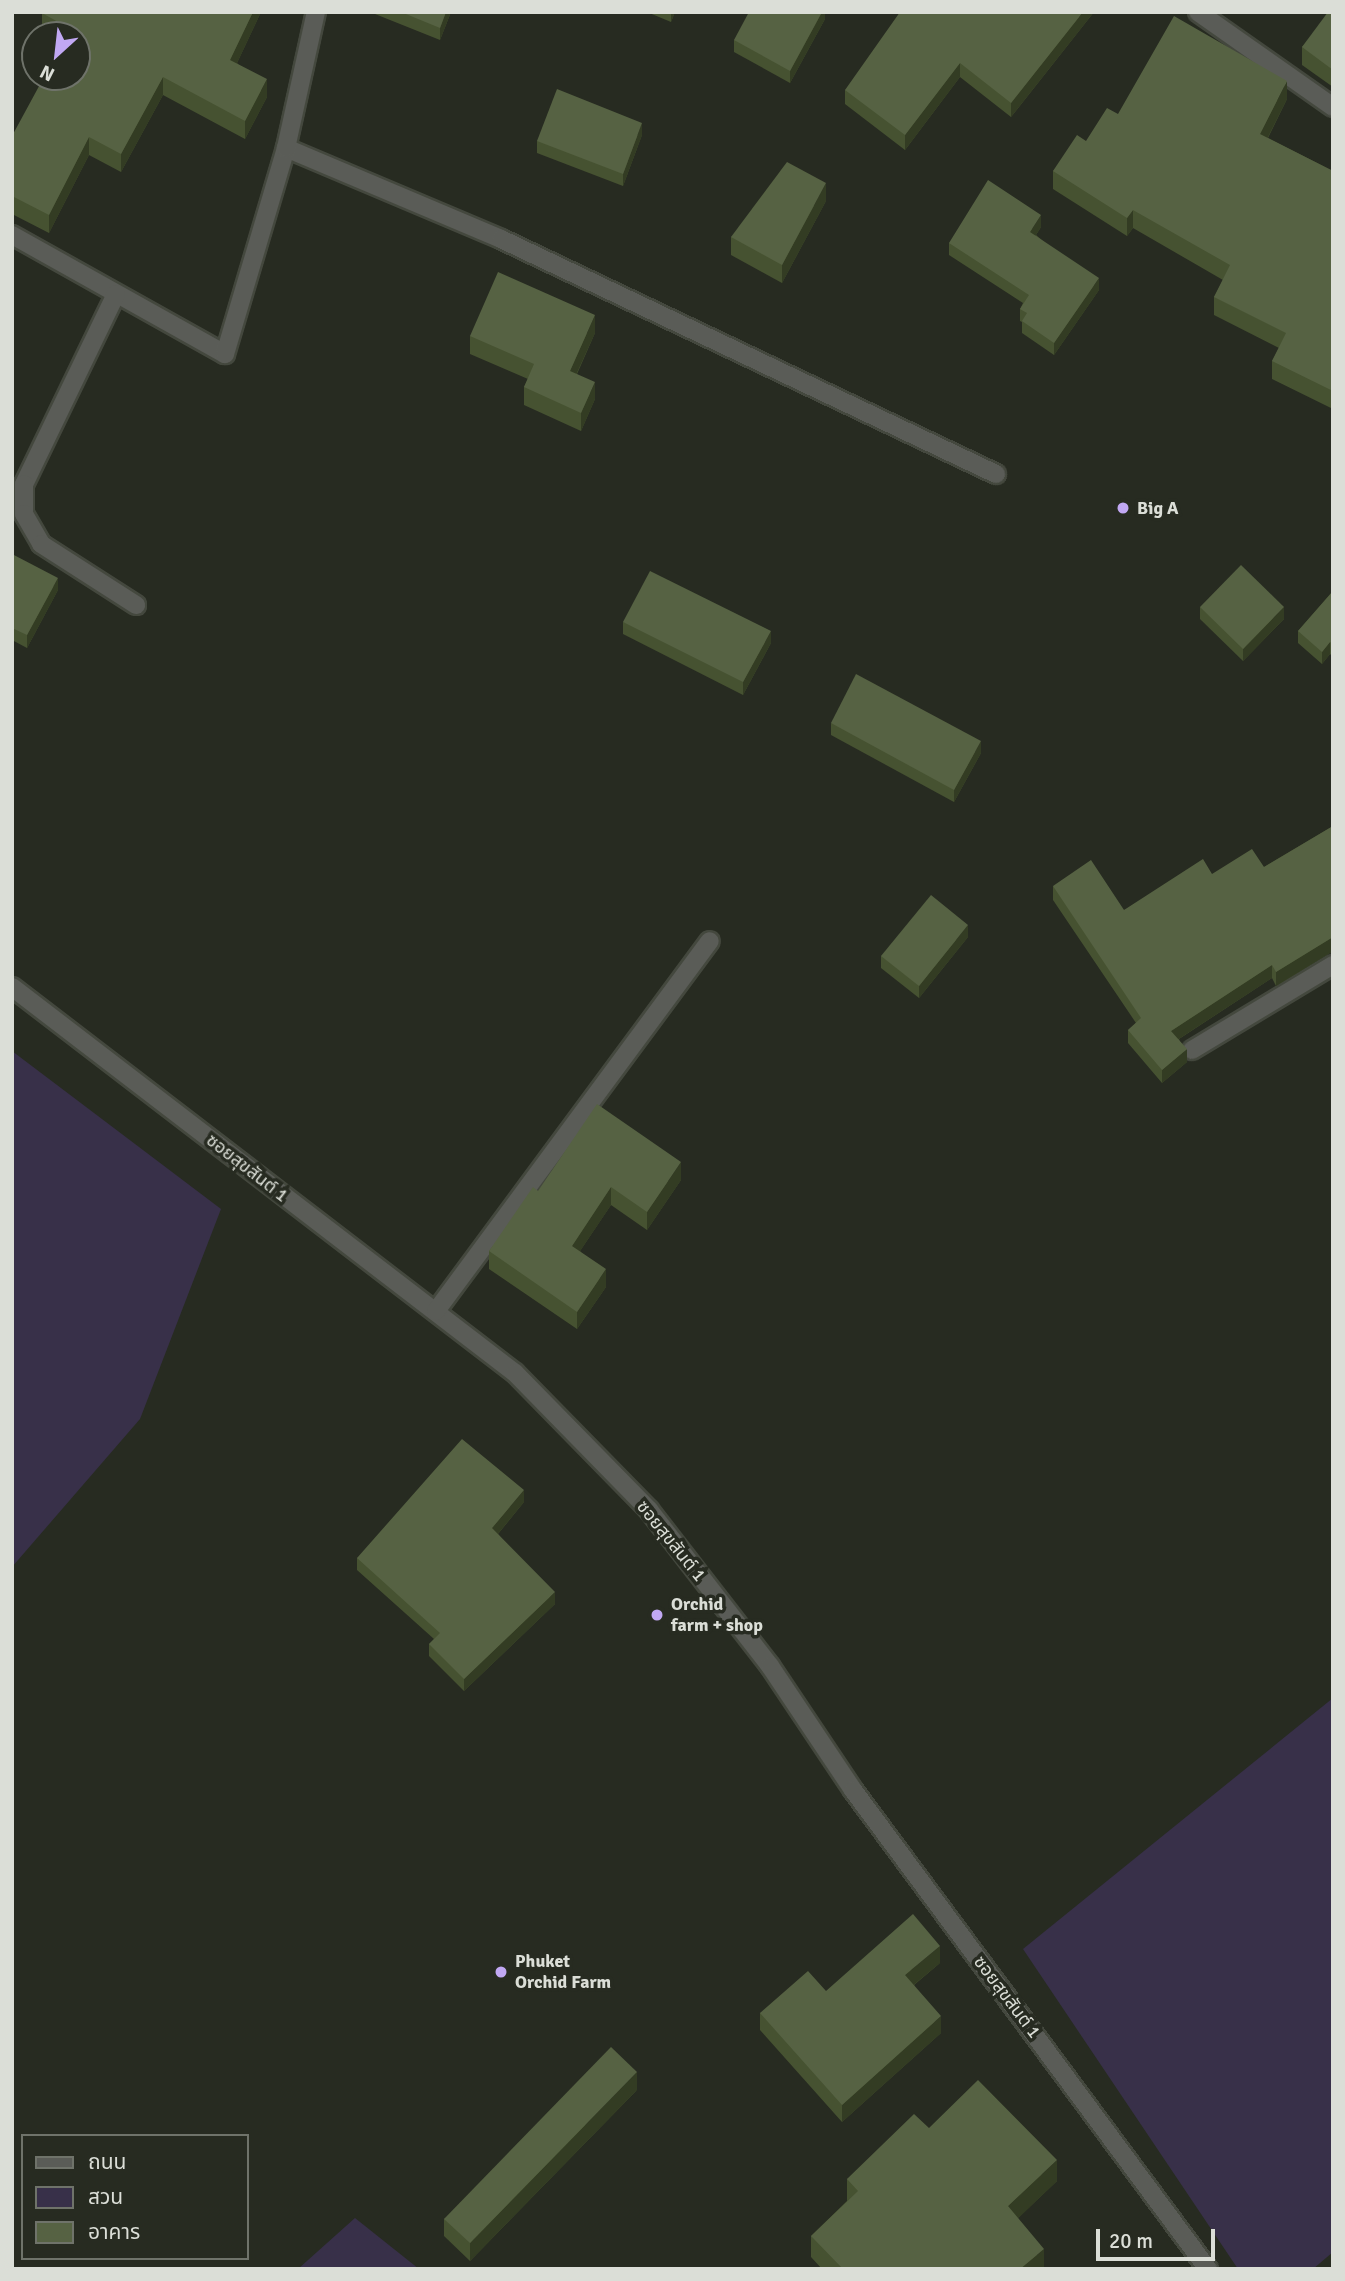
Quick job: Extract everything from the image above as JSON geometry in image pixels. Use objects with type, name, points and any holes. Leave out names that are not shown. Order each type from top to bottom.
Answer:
[{"type":"street","points":[[12,234],[225,354],[286,148],[316,12]]},
{"type":"street","points":[[1198,12],[1333,107]]},
{"type":"street","points":[[286,148],[501,239],[996,474]]},
{"type":"street","points":[[116,295],[24,485],[24,514],[41,544],[136,605]]},
{"type":"street","points":[[436,1311],[710,941]]},
{"type":"street","points":[[1192,1050],[1333,965]]},
{"type":"street","name":"ซอยสุขสันต์ 1","points":[[12,987],[515,1373],[649,1510],[770,1666],[853,1790],[1208,2269]]},
{"type":"green space","points":[[12,1051],[221,1209],[140,1419],[12,1567]]},
{"type":"green space","points":[[1333,1698],[1333,2252],[1313,2269],[1238,2269],[1023,1949]]},
{"type":"green space","points":[[355,2218],[419,2269],[298,2269]]},
{"type":"building","points":[[253,12],[230,60],[267,79],[245,121],[163,77],[121,154],[89,137],[49,215],[12,196],[12,136],[36,91],[91,91],[91,21],[56,21],[42,13]]},
{"type":"building","points":[[401,12],[446,12],[440,28]]},
{"type":"building","points":[[749,12],[822,12],[790,71],[734,40]]},
{"type":"building","points":[[900,12],[1083,12],[1011,103],[960,63],[905,135],[845,90]]},
{"type":"building","points":[[1328,12],[1333,12],[1333,70],[1302,47]]},
{"type":"building","points":[[1174,16],[1287,81],[1260,134],[1333,171],[1333,391],[1272,361],[1286,333],[1214,297],[1230,265],[1133,210],[1127,218],[1053,171],[1077,135],[1086,141],[1107,108],[1118,114]]},
{"type":"building","points":[[557,89],[642,123],[623,174],[537,141]]},
{"type":"building","points":[[787,162],[826,183],[782,265],[731,237]]},
{"type":"building","points":[[988,180],[1041,215],[1030,232],[1099,278],[1054,343],[1022,321],[1027,313],[1020,309],[1029,295],[949,243]]},
{"type":"building","points":[[498,272],[595,315],[570,371],[595,382],[581,413],[524,387],[534,364],[470,336]]},
{"type":"building","points":[[12,554],[58,578],[27,635],[12,628]]},
{"type":"building","points":[[1241,565],[1284,607],[1243,649],[1200,607]]},
{"type":"building","points":[[650,571],[771,631],[743,682],[623,622]]},
{"type":"building","points":[[1333,591],[1333,644],[1330,642],[1322,652],[1298,631]]},
{"type":"building","points":[[856,674],[981,741],[954,790],[831,723]]},
{"type":"building","points":[[1333,826],[1333,937],[1276,972],[1272,965],[1171,1031],[1187,1049],[1162,1070],[1128,1030],[1141,1018],[1053,886],[1091,860],[1124,910],[1203,859],[1212,874],[1252,849],[1264,867]]},
{"type":"building","points":[[931,895],[968,925],[919,986],[881,956]]},
{"type":"building","points":[[597,1104],[681,1162],[647,1212],[611,1187],[572,1246],[606,1269],[577,1312],[489,1251],[533,1187],[538,1191]]},
{"type":"building","points":[[462,1439],[524,1490],[492,1528],[555,1592],[464,1679],[429,1644],[440,1633],[357,1558]]},
{"type":"building","points":[[913,1914],[940,1946],[905,1975],[941,2016],[842,2105],[760,2013],[808,1971],[826,1991]]},
{"type":"building","points":[[611,2047],[637,2072],[470,2243],[444,2219]]},
{"type":"building","points":[[978,2080],[1057,2160],[1008,2206],[1044,2249],[1020,2269],[843,2269],[811,2236],[858,2191],[847,2179],[914,2114],[929,2128]]},
{"type":"place","name":"Big A","points":[[1123,508]]},
{"type":"place","name":"Orchid farm + shop","points":[[657,1615]]},
{"type":"place","name":"Phuket Orchid Farm","points":[[501,1972]]}]
